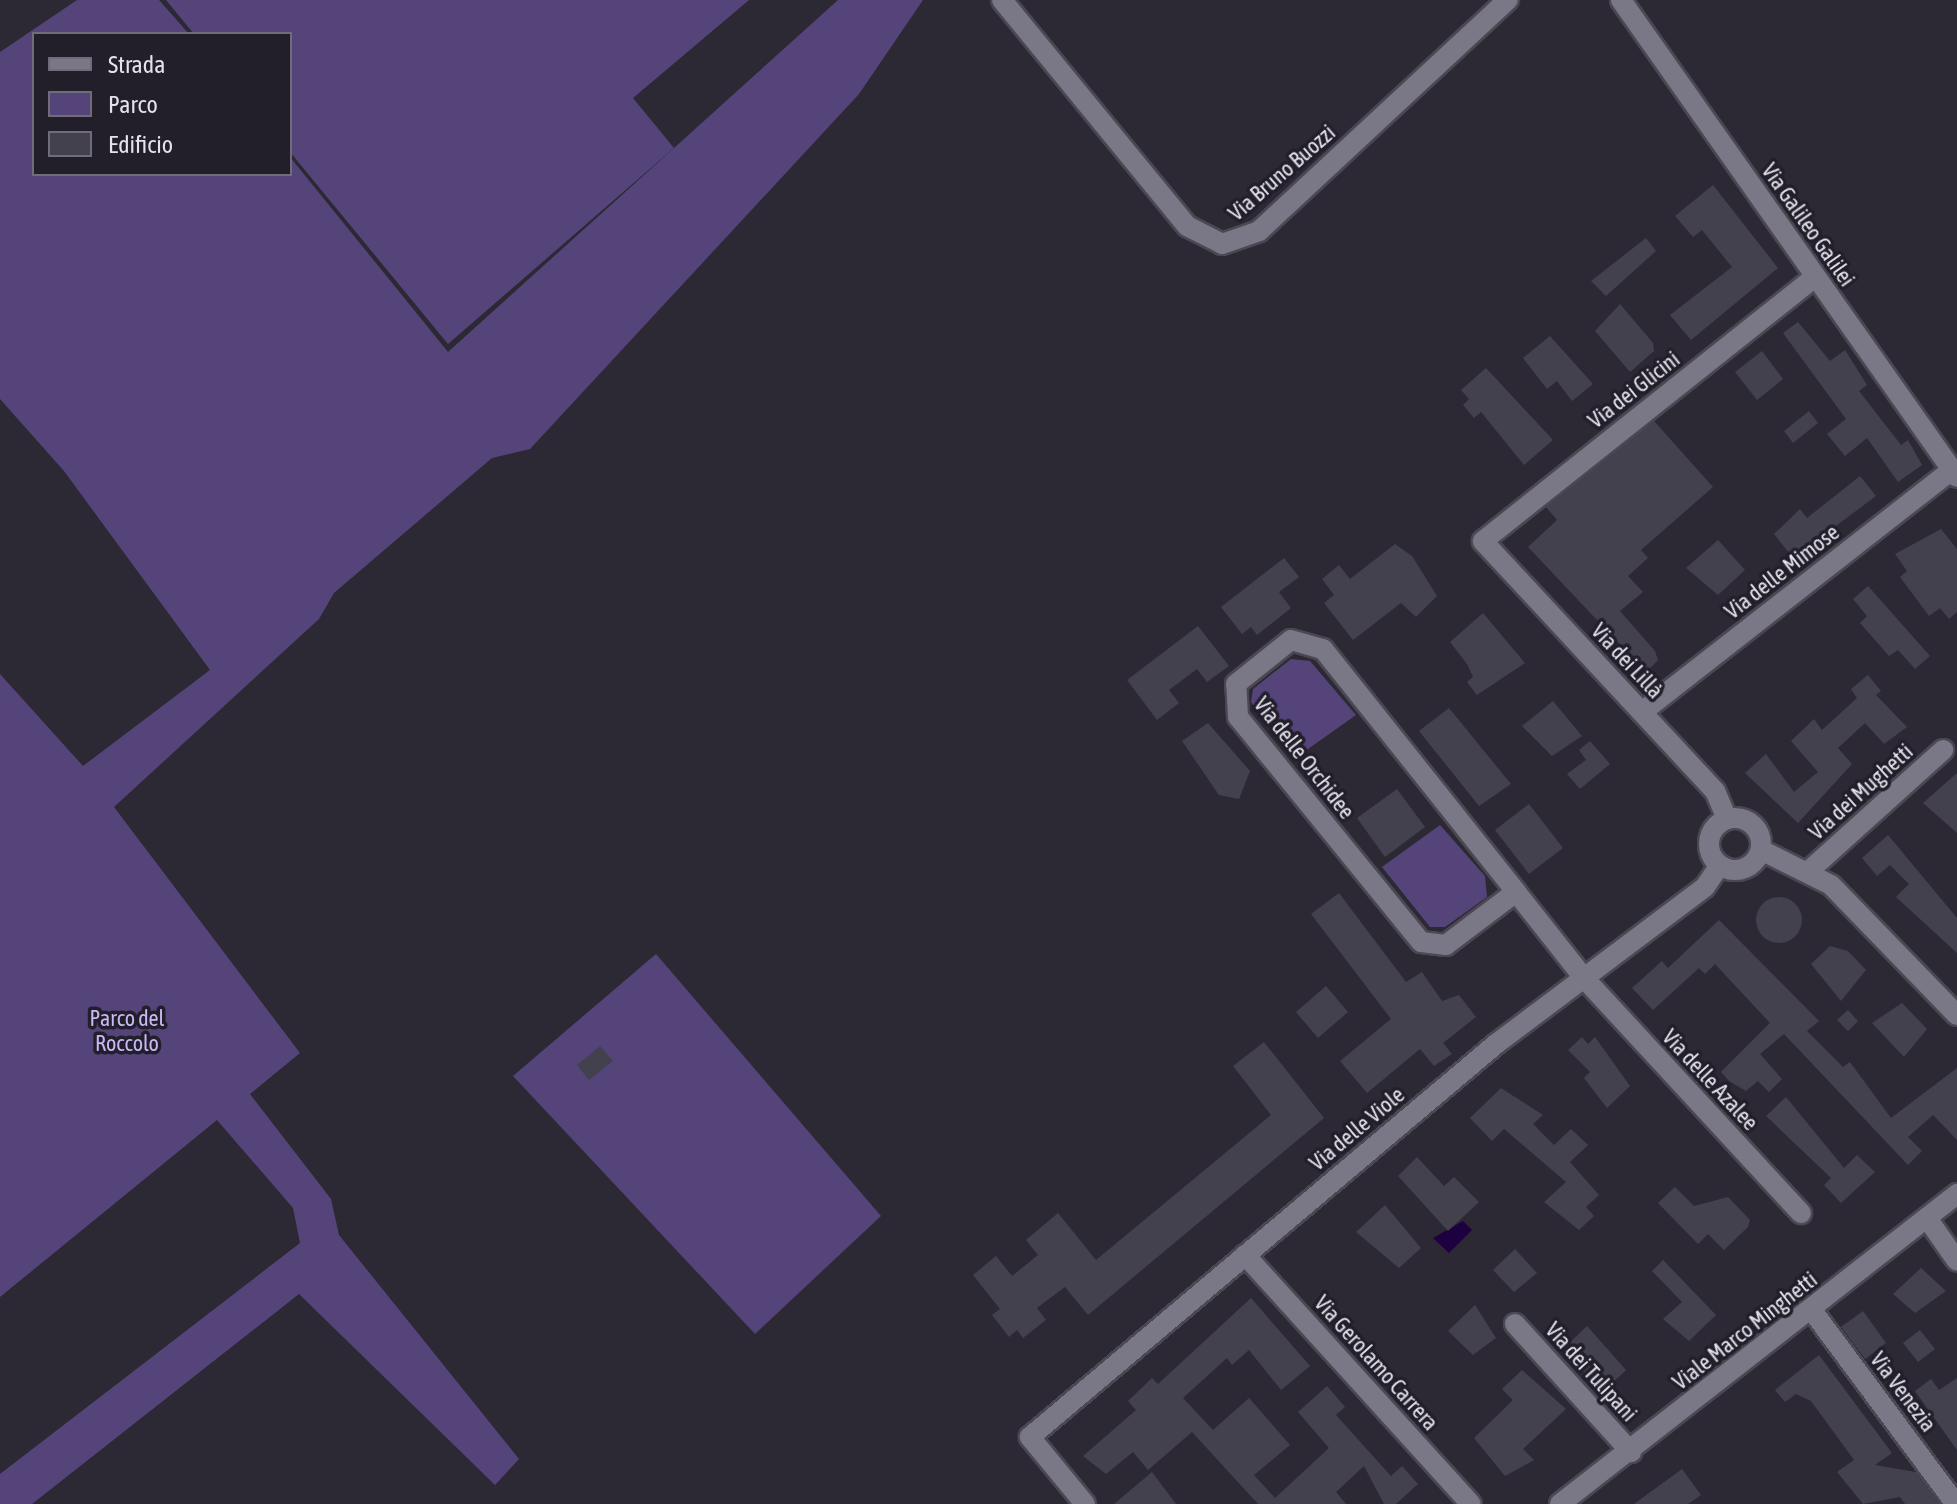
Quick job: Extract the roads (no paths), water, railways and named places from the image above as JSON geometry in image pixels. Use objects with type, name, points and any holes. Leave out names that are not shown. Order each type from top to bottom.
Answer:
[{"type":"street","name":"Via Bruno Buozzi","points":[[1002,0],[1187,226],[1222,244],[1259,231],[1508,0]]},
{"type":"street","name":"Via Galileo Galilei","points":[[1621,0],[1955,474]]},
{"type":"street","name":"Via dei Glicini","points":[[1483,541],[1815,277]]},
{"type":"street","name":"Via delle Mimose","points":[[1642,712],[1955,474]]},
{"type":"street","name":"Via dei Lillà","points":[[1483,541],[1715,791],[1727,819]]},
{"type":"street","name":"Via delle Orchidee","points":[[1516,892],[1446,945],[1421,942],[1238,717],[1236,684],[1291,640],[1317,643],[1516,892],[1584,978]]},
{"type":"street","name":"Via dei Mughetti","points":[[1811,869],[1943,750]]},
{"type":"street","points":[[1727,819],[1756,827],[1761,850],[1744,869],[1719,866],[1708,844],[1727,819]]},
{"type":"street","points":[[1761,850],[1811,869],[1957,1015]]},
{"type":"street","name":"Via delle Viole","points":[[1085,1504],[1030,1437],[1245,1255],[1584,978],[1705,887],[1719,866]]},
{"type":"street","name":"Via delle Azalee","points":[[1584,978],[1801,1213]]},
{"type":"street","name":"Viale Marco Minghetti","points":[[1560,1504],[1631,1452],[1957,1194]]},
{"type":"street","points":[[1927,1218],[1957,1261]]},
{"type":"street","name":"Via Gerolamo Carrera","points":[[1245,1255],[1471,1504]]},
{"type":"street","name":"Via Venezia","points":[[1811,1309],[1956,1504]]},
{"type":"street","name":"Via dei Tulipani","points":[[1515,1324],[1631,1452]]},
{"type":"park label","name":"Parco del Roccolo","points":[[127,1030]]}]
